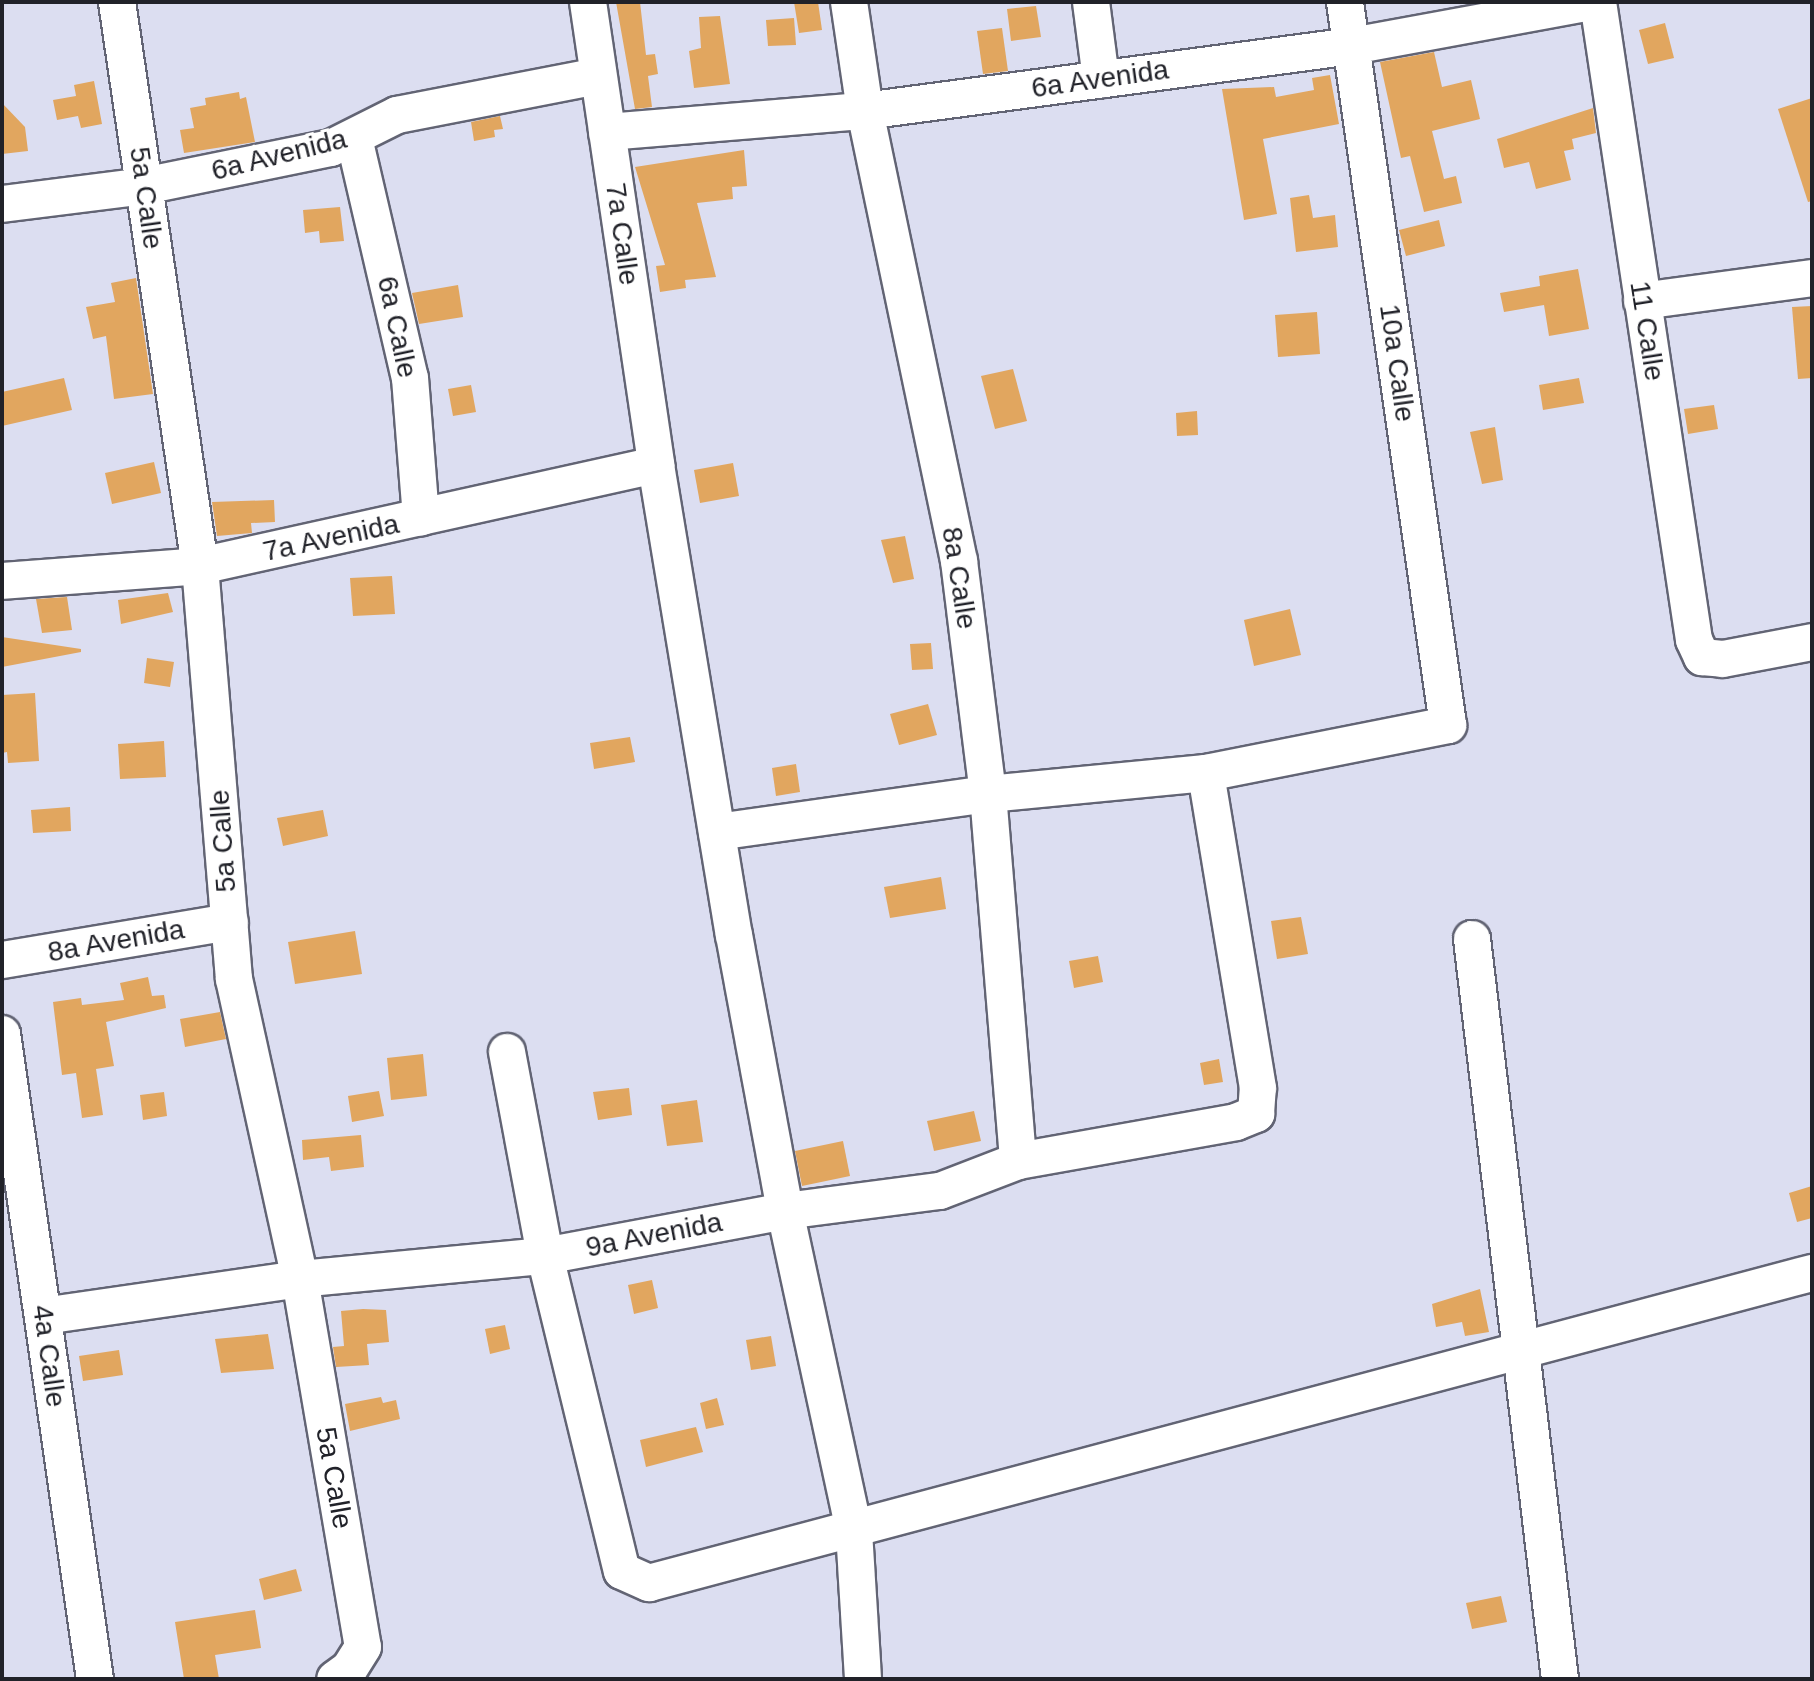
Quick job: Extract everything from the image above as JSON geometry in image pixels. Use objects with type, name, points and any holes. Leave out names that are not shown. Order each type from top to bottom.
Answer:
[{"type":"street","name":"5a Calle","points":[[117,2],[200,566],[234,979],[300,1279],[363,1647],[342,1674]]},
{"type":"street","name":"7a Calle","points":[[588,2],[656,465],[717,832],[785,1211],[854,1531],[863,1679]]},
{"type":"street","name":"8a Calle","points":[[849,2],[865,111],[959,561],[988,794],[1018,1161]]},
{"type":"street","points":[[1091,2],[1101,79]]},
{"type":"street","name":"10a Calle","points":[[1206,773],[1448,725],[1345,2]]},
{"type":"street","name":"6a Avenida","points":[[607,132],[865,111],[1352,46],[1591,2]]},
{"type":"street","name":"11 Calle","points":[[1598,2],[1694,640],[1702,657],[1723,659],[1812,642]]},
{"type":"street","name":"6a Avenida","points":[[2,204],[144,186],[331,148],[397,115],[597,76]]},
{"type":"street","name":"6a Calle","points":[[354,138],[410,378],[421,518]]},
{"type":"street","points":[[1642,301],[1812,278]]},
{"type":"street","name":"7a Avenida","points":[[2,581],[200,566],[656,465]]},
{"type":"street","points":[[717,832],[988,794],[1206,773]]},
{"type":"street","name":"9a Avenida","points":[[43,1316],[300,1279],[545,1256],[785,1211],[940,1191],[1018,1161],[1236,1122],[1256,1114],[1258,1088],[1206,773]]},
{"type":"street","name":"8a Avenida","points":[[2,960],[230,922]]},
{"type":"street","points":[[1472,939],[1560,1679]]},
{"type":"street","name":"4a Calle","points":[[2,1034],[95,1679]]},
{"type":"street","points":[[507,1052],[545,1256],[622,1571],[649,1583],[854,1531],[1812,1273]]},
{"type":"building","points":[[616,2],[640,2],[646,55],[655,54],[658,74],[648,76],[652,107],[635,109]]},
{"type":"building","points":[[794,2],[818,2],[822,30],[799,33]]},
{"type":"building","points":[[1036,6],[1041,37],[1011,41],[1007,9]]},
{"type":"building","points":[[720,16],[730,84],[694,88],[689,51],[701,48],[699,17]]},
{"type":"building","points":[[794,18],[796,45],[768,46],[766,20]]},
{"type":"building","points":[[1665,23],[1674,58],[1648,64],[1639,30]]},
{"type":"building","points":[[1002,28],[1008,71],[983,74],[977,31]]},
{"type":"building","points":[[1434,52],[1442,87],[1471,80],[1480,119],[1432,131],[1444,179],[1456,176],[1462,203],[1424,212],[1410,156],[1401,158],[1380,62]]},
{"type":"building","points":[[1330,75],[1339,124],[1263,139],[1277,214],[1244,220],[1222,89],[1274,87],[1276,97],[1314,90],[1312,78]]},
{"type":"building","points":[[94,81],[102,124],[81,128],[78,116],[57,120],[53,100],[76,96],[74,85]]},
{"type":"building","points":[[239,92],[240,99],[246,97],[255,142],[184,153],[180,130],[194,128],[190,108],[206,105],[205,98]]},
{"type":"building","points":[[1812,98],[1812,201],[1808,202],[1778,109]]},
{"type":"building","points":[[2,103],[25,127],[28,151],[2,154]]},
{"type":"building","points":[[1593,108],[1596,133],[1572,139],[1574,149],[1564,151],[1571,180],[1536,189],[1529,162],[1504,168],[1497,139]]},
{"type":"building","points":[[500,116],[503,129],[494,130],[495,137],[474,141],[471,122]]},
{"type":"building","points":[[744,150],[747,186],[732,187],[733,199],[697,203],[716,277],[685,280],[686,288],[660,292],[656,266],[665,265],[635,167]]},
{"type":"building","points":[[1309,195],[1313,218],[1335,215],[1338,247],[1296,252],[1290,198]]},
{"type":"building","points":[[340,207],[344,241],[320,243],[319,231],[305,233],[303,210]]},
{"type":"building","points":[[1439,220],[1445,246],[1406,256],[1399,230]]},
{"type":"building","points":[[1578,269],[1589,329],[1549,336],[1544,305],[1504,312],[1500,293],[1540,286],[1539,276]]},
{"type":"building","points":[[136,278],[153,394],[114,399],[106,336],[93,339],[86,307],[115,302],[111,283]]},
{"type":"building","points":[[458,285],[463,317],[419,324],[412,293]]},
{"type":"building","points":[[1812,306],[1812,378],[1798,379],[1792,307]]},
{"type":"building","points":[[1317,312],[1320,354],[1278,357],[1275,315]]},
{"type":"building","points":[[1013,369],[1027,421],[995,429],[981,376]]},
{"type":"building","points":[[64,378],[72,410],[2,426],[2,392]]},
{"type":"building","points":[[1579,378],[1584,403],[1543,410],[1539,385]]},
{"type":"building","points":[[471,385],[476,412],[453,416],[448,389]]},
{"type":"building","points":[[1714,405],[1718,429],[1688,434],[1684,409]]},
{"type":"building","points":[[1197,411],[1198,435],[1177,436],[1176,413]]},
{"type":"building","points":[[1495,427],[1503,480],[1482,484],[1470,432]]},
{"type":"building","points":[[154,462],[161,493],[112,504],[105,473]]},
{"type":"building","points":[[733,463],[739,496],[700,503],[694,470]]},
{"type":"building","points":[[274,500],[275,522],[251,523],[252,533],[217,536],[212,502]]},
{"type":"building","points":[[905,536],[914,579],[893,583],[881,540]]},
{"type":"building","points":[[392,576],[395,614],[353,616],[350,578]]},
{"type":"building","points":[[168,593],[173,612],[121,624],[118,600]]},
{"type":"building","points":[[67,597],[72,630],[42,633],[36,599]]},
{"type":"building","points":[[1290,609],[1301,655],[1254,666],[1244,620]]},
{"type":"building","points":[[2,637],[81,649],[81,652],[2,667]]},
{"type":"building","points":[[931,643],[933,669],[912,670],[910,644]]},
{"type":"building","points":[[147,658],[174,662],[170,687],[144,683]]},
{"type":"building","points":[[35,693],[39,761],[8,763],[7,752],[2,753],[2,695]]},
{"type":"building","points":[[928,704],[937,735],[899,745],[890,714]]},
{"type":"building","points":[[630,737],[635,762],[594,769],[590,743]]},
{"type":"building","points":[[164,741],[166,777],[120,779],[118,744]]},
{"type":"building","points":[[796,764],[800,792],[776,796],[772,768]]},
{"type":"building","points":[[70,807],[71,831],[33,833],[31,810]]},
{"type":"building","points":[[323,810],[328,836],[283,846],[277,818]]},
{"type":"building","points":[[941,877],[946,909],[890,918],[884,887]]},
{"type":"building","points":[[1301,917],[1308,954],[1277,959],[1271,921]]},
{"type":"building","points":[[355,931],[362,974],[295,984],[288,942]]},
{"type":"building","points":[[1098,956],[1103,982],[1074,988],[1069,961]]},
{"type":"building","points":[[148,977],[152,996],[164,995],[166,1008],[106,1022],[114,1066],[96,1069],[103,1115],[82,1118],[76,1073],[62,1075],[53,1002],[81,998],[82,1005],[124,1000],[120,983]]},
{"type":"building","points":[[220,1012],[226,1039],[185,1047],[180,1019]]},
{"type":"building","points":[[423,1054],[427,1096],[391,1100],[387,1058]]},
{"type":"building","points":[[1219,1059],[1223,1082],[1204,1085],[1200,1063]]},
{"type":"building","points":[[629,1088],[632,1115],[598,1120],[593,1092]]},
{"type":"building","points":[[379,1091],[384,1116],[352,1122],[348,1096]]},
{"type":"building","points":[[164,1092],[167,1116],[143,1120],[140,1095]]},
{"type":"building","points":[[697,1100],[703,1142],[667,1146],[661,1105]]},
{"type":"building","points":[[974,1111],[981,1141],[934,1151],[927,1121]]},
{"type":"building","points":[[361,1135],[364,1167],[331,1171],[329,1157],[303,1160],[302,1140]]},
{"type":"building","points":[[843,1141],[850,1176],[802,1186],[795,1151]]},
{"type":"building","points":[[1812,1186],[1812,1218],[1797,1222],[1789,1193]]},
{"type":"building","points":[[652,1280],[658,1308],[634,1314],[628,1285]]},
{"type":"building","points":[[1480,1289],[1489,1332],[1465,1336],[1462,1322],[1436,1327],[1432,1304]]},
{"type":"building","points":[[386,1310],[389,1342],[367,1344],[369,1365],[336,1367],[333,1347],[344,1346],[341,1311]]},
{"type":"building","points":[[505,1325],[510,1349],[490,1354],[485,1329]]},
{"type":"building","points":[[268,1334],[274,1369],[221,1373],[215,1339]]},
{"type":"building","points":[[771,1336],[776,1366],[751,1370],[746,1340]]},
{"type":"building","points":[[119,1350],[123,1375],[83,1381],[79,1356]]},
{"type":"building","points":[[381,1397],[383,1403],[396,1400],[400,1419],[350,1431],[345,1404]]},
{"type":"building","points":[[717,1398],[724,1425],[706,1429],[700,1403]]},
{"type":"building","points":[[696,1427],[703,1452],[646,1467],[640,1440]]},
{"type":"building","points":[[296,1569],[302,1591],[264,1600],[259,1579]]},
{"type":"building","points":[[1501,1596],[1507,1622],[1472,1629],[1466,1603]]},
{"type":"building","points":[[255,1610],[261,1648],[215,1655],[219,1679],[184,1679],[175,1622]]}]
